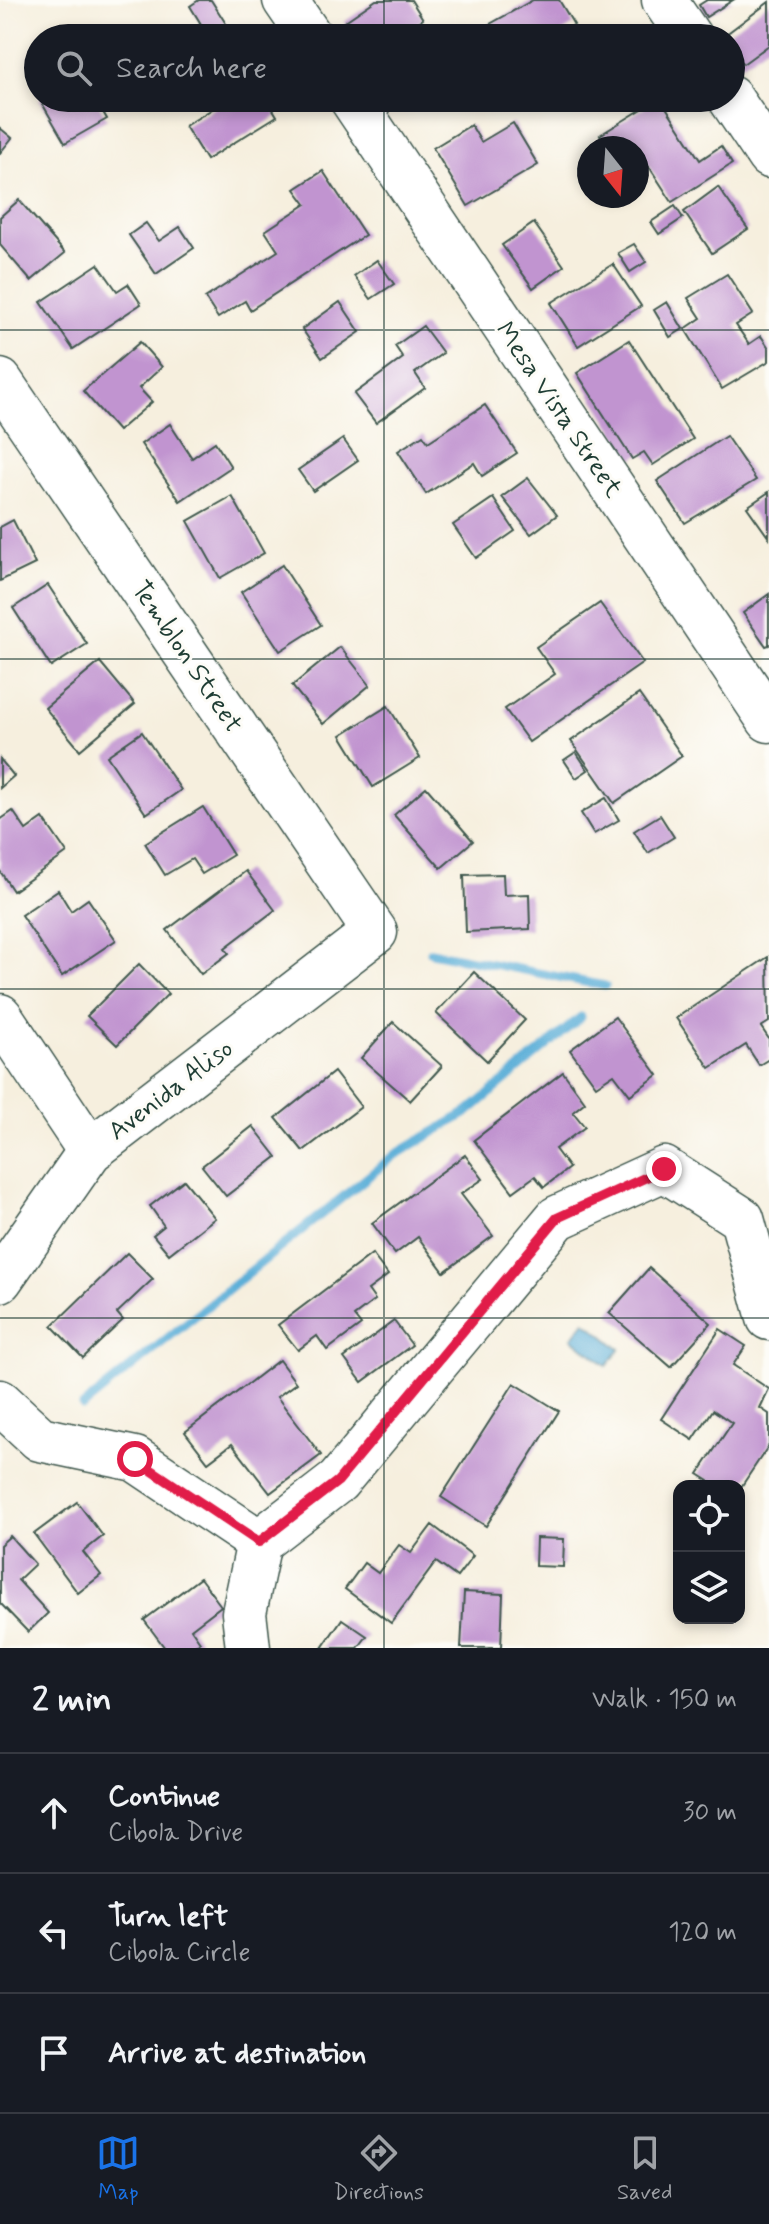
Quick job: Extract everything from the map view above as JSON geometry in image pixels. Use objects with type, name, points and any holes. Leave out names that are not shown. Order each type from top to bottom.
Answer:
[{"type":"street","points":[[285,0],[301,24]]},
{"type":"street","points":[[664,0],[680,24]]},
{"type":"street","name":"Mesa Vista Street","points":[[360,112],[769,720]]},
{"type":"street","points":[[739,112],[769,156]]},
{"type":"street","name":"Temblon Street","points":[[0,381],[375,932]]},
{"type":"street","name":"Avenida Aliso","points":[[0,1280],[90,1151],[375,932]]},
{"type":"street","points":[[0,1016],[90,1151]]},
{"type":"street","points":[[248,1648],[244,1613],[259,1542],[338,1481],[557,1218],[664,1169],[742,1219],[769,1318]]},
{"type":"street","points":[[0,1402],[40,1439],[135,1459],[259,1542]]},
{"type":"water","points":[[585,1321],[620,1349],[607,1366],[572,1338]]},
{"type":"building","points":[[199,0],[211,0],[226,24],[201,24],[190,6]]},
{"type":"building","points":[[376,0],[411,0],[423,19],[416,24],[344,22]]},
{"type":"building","points":[[533,0],[559,0],[573,24],[490,24]]},
{"type":"building","points":[[707,0],[733,0],[706,17],[699,5]]},
{"type":"building","points":[[769,2],[769,45],[745,63],[745,24],[740,24]]},
{"type":"building","points":[[47,112],[103,112],[107,119],[65,143]]},
{"type":"building","points":[[208,112],[275,112],[277,116],[206,160],[185,126]]},
{"type":"building","points":[[637,112],[669,112],[700,160],[721,146],[732,164],[672,202],[649,167],[649,136],[601,136]]},
{"type":"building","points":[[513,123],[538,165],[468,206],[433,148],[471,125],[481,142]]},
{"type":"building","points":[[0,128],[12,138],[0,153]]},
{"type":"building","points":[[323,171],[365,235],[250,310],[245,301],[218,318],[205,298],[278,251],[265,231],[306,204],[295,189]]},
{"type":"building","points":[[718,187],[748,229],[712,253],[684,212]]},
{"type":"building","points":[[19,200],[65,253],[31,281],[0,245],[0,217]]},
{"type":"building","points":[[675,206],[683,218],[659,234],[651,222]]},
{"type":"building","points":[[146,223],[159,241],[180,227],[194,248],[156,274],[129,235]]},
{"type":"building","points":[[534,223],[564,266],[533,288],[502,245]]},
{"type":"building","points":[[634,244],[646,262],[630,272],[618,253]]},
{"type":"building","points":[[377,260],[394,284],[371,299],[354,276]]},
{"type":"building","points":[[98,264],[117,291],[128,284],[141,304],[73,349],[41,302]]},
{"type":"building","points":[[613,264],[641,306],[578,346],[551,303]]},
{"type":"building","points":[[727,274],[753,314],[736,325],[749,344],[761,336],[769,348],[769,361],[722,389],[685,329],[701,318],[688,298]]},
{"type":"building","points":[[340,302],[360,332],[322,358],[302,329]]},
{"type":"building","points":[[667,302],[683,329],[670,337],[654,310]]},
{"type":"building","points":[[423,326],[443,353],[415,373],[425,388],[376,423],[354,394],[403,358],[395,346]]},
{"type":"building","points":[[629,340],[693,439],[653,465],[644,452],[632,459],[577,373]]},
{"type":"building","points":[[140,342],[162,367],[139,388],[152,402],[118,431],[83,391]]},
{"type":"building","points":[[485,405],[517,453],[482,476],[474,463],[426,494],[398,451],[423,435],[428,442]]},
{"type":"building","points":[[170,424],[192,458],[215,442],[231,467],[180,501],[141,444]]},
{"type":"building","points":[[726,436],[756,480],[685,523],[657,481]]},
{"type":"building","points":[[343,439],[358,460],[313,491],[298,470]]},
{"type":"building","points":[[528,478],[557,515],[531,534],[502,497]]},
{"type":"building","points":[[769,492],[769,538],[747,507]]},
{"type":"building","points":[[232,496],[264,553],[220,578],[188,521]]},
{"type":"building","points":[[493,498],[515,531],[476,558],[453,525]]},
{"type":"building","points":[[13,520],[35,564],[0,581],[0,527]]},
{"type":"building","points":[[282,565],[321,625],[280,651],[241,592]]},
{"type":"building","points":[[48,585],[87,644],[51,667],[13,608]]},
{"type":"building","points":[[769,594],[769,645],[766,646],[743,613]]},
{"type":"building","points":[[600,603],[643,663],[529,742],[505,709],[555,674],[536,647]]},
{"type":"building","points":[[340,647],[370,685],[323,724],[292,686]]},
{"type":"building","points":[[100,662],[135,704],[80,750],[45,708]]},
{"type":"building","points":[[639,694],[682,756],[614,803],[571,741]]},
{"type":"building","points":[[388,706],[420,758],[373,787],[341,735]]},
{"type":"building","points":[[142,732],[181,790],[146,814],[107,756]]},
{"type":"building","points":[[576,752],[588,770],[576,778],[564,760]]},
{"type":"building","points":[[0,759],[14,776],[0,788]]},
{"type":"building","points":[[426,787],[473,841],[441,868],[394,815]]},
{"type":"building","points":[[606,798],[619,820],[594,834],[581,813]]},
{"type":"building","points":[[203,807],[233,855],[202,874],[192,859],[165,875],[145,843]]},
{"type":"building","points":[[13,811],[26,830],[43,818],[67,853],[13,891],[0,871],[0,820]]},
{"type":"building","points":[[660,815],[674,837],[648,853],[634,831]]},
{"type":"building","points":[[246,871],[275,910],[225,948],[229,953],[201,974],[167,930]]},
{"type":"building","points":[[503,874],[504,895],[529,894],[530,929],[466,932],[464,875]]},
{"type":"building","points":[[58,890],[71,911],[88,899],[116,940],[62,976],[21,915]]},
{"type":"building","points":[[768,957],[769,1022],[761,1027],[769,1039],[769,1059],[759,1065],[746,1045],[710,1068],[676,1018]]},
{"type":"building","points":[[139,964],[168,994],[117,1045],[87,1016]]},
{"type":"building","points":[[474,972],[525,1020],[487,1061],[436,1013]]},
{"type":"building","points":[[615,1017],[658,1075],[630,1095],[614,1074],[596,1086],[570,1050]]},
{"type":"building","points":[[393,1022],[442,1066],[410,1101],[361,1058]]},
{"type":"building","points":[[334,1072],[361,1107],[303,1151],[276,1118]]},
{"type":"building","points":[[563,1072],[585,1102],[573,1112],[585,1127],[555,1149],[569,1168],[544,1187],[535,1176],[513,1192],[474,1140]]},
{"type":"building","points":[[253,1126],[277,1157],[226,1196],[202,1166]]},
{"type":"building","points":[[465,1155],[483,1179],[461,1194],[493,1236],[444,1272],[418,1237],[395,1254],[372,1223]]},
{"type":"building","points":[[184,1180],[215,1218],[169,1254],[153,1235],[164,1226],[150,1206]]},
{"type":"building","points":[[127,1253],[153,1279],[117,1313],[123,1320],[83,1358],[52,1326]]},
{"type":"building","points":[[372,1254],[388,1275],[368,1290],[375,1300],[354,1316],[361,1325],[327,1350],[317,1336],[298,1350],[278,1325]]},
{"type":"building","points":[[649,1268],[711,1323],[671,1367],[609,1313]]},
{"type":"building","points":[[394,1321],[412,1345],[362,1382],[344,1358]]},
{"type":"building","points":[[720,1329],[746,1346],[733,1365],[769,1389],[760,1408],[769,1414],[769,1445],[745,1481],[708,1480],[698,1474],[732,1423],[713,1410],[693,1440],[661,1419]]},
{"type":"building","points":[[279,1360],[296,1383],[277,1397],[321,1455],[270,1493],[232,1444],[208,1462],[185,1432]]},
{"type":"building","points":[[514,1383],[559,1411],[486,1526],[441,1497]]},
{"type":"building","points":[[77,1502],[103,1536],[83,1552],[101,1575],[78,1593],[34,1534]]},
{"type":"building","points":[[432,1525],[473,1556],[457,1577],[436,1562],[391,1623],[345,1589],[364,1563],[378,1573],[399,1545],[411,1553]]},
{"type":"building","points":[[10,1536],[35,1564],[18,1580],[48,1613],[28,1632],[0,1603],[0,1545]]},
{"type":"building","points":[[536,1538],[564,1539],[563,1567],[535,1566]]},
{"type":"building","points":[[200,1578],[221,1606],[191,1629],[200,1642],[193,1648],[165,1648],[144,1620]]},
{"type":"building","points":[[464,1592],[503,1594],[501,1648],[461,1648]]},
{"type":"building","points":[[342,1619],[367,1636],[358,1648],[322,1648]]},
{"type":"waterway","points":[[431,952],[605,986]]},
{"type":"waterway","points":[[83,1406],[395,1155],[468,1112],[581,1017]]},
{"type":"route","points":[[135,1459],[259,1542],[338,1481],[557,1218],[664,1169]]}]
